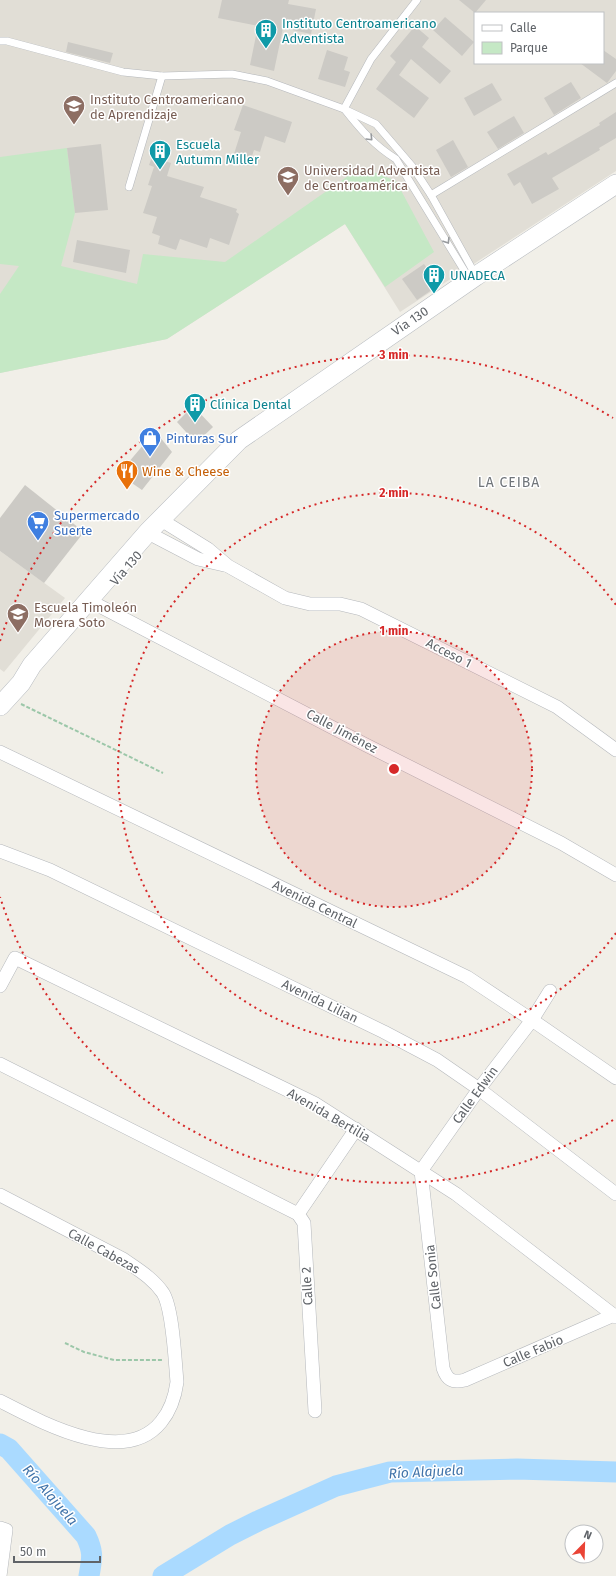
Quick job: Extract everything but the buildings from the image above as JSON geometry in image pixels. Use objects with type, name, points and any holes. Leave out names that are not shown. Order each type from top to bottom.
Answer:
[{"type":"main road","name":"Vía 130","points":[[10,695],[40,671],[92,602],[148,532],[170,508],[196,485],[239,440],[473,278],[616,184]]},
{"type":"main road","name":"Vía 130","points":[[92,602],[160,530],[196,485]]},
{"type":"street","name":"Acceso 1","points":[[160,530],[198,559],[228,566]]},
{"type":"street","name":"Acceso 1","points":[[160,530],[208,549],[228,566],[285,598],[310,604],[340,604],[361,609],[557,707],[616,750]]},
{"type":"street","name":"Calle Jiménez","points":[[92,602],[366,745],[561,843],[616,875]]},
{"type":"street","name":"Avenida Central","points":[[0,752],[467,977],[616,1078]]},
{"type":"street","name":"Avenida Lilian","points":[[0,851],[50,870],[384,1032],[437,1060],[479,1089],[616,1194]]},
{"type":"street","name":"Avenida Bertilia","points":[[0,986],[15,958],[314,1103],[456,1194],[615,1316]]},
{"type":"street","name":"Calle Edwin","points":[[421,1171],[479,1089],[532,1020],[550,991]]},
{"type":"street","points":[[0,1064],[298,1214],[356,1129]]},
{"type":"street","name":"Calle Sonia","points":[[421,1171],[443,1368],[446,1376],[451,1382]]},
{"type":"street","name":"Calle Cabezas","points":[[0,1195],[123,1259],[142,1271],[155,1283],[164,1294],[169,1309],[177,1382],[176,1392],[166,1416],[156,1428],[142,1437],[127,1442],[88,1438],[68,1433],[44,1424],[0,1401]]},
{"type":"street","name":"Calle 2","points":[[298,1214],[304,1223],[315,1411]]},
{"type":"street","name":"Calle Fabio","points":[[451,1382],[465,1380],[615,1316]]},
{"type":"street","points":[[0,1528],[6,1530],[0,1576]]},
{"type":"lane","points":[[344,109],[371,59],[417,0]]},
{"type":"lane","points":[[0,40],[123,72],[162,76],[232,74],[267,81],[344,109],[376,124],[412,166],[431,195],[473,278]]},
{"type":"lane","points":[[129,187],[162,76]]},
{"type":"lane","points":[[431,195],[616,83]]},
{"type":"lane","points":[[344,109],[360,130],[379,148],[396,159],[473,278]]},
{"type":"path","points":[[10,695],[163,773]]},
{"type":"path","points":[[65,1343],[84,1352],[114,1360],[174,1360]]},
{"type":"shaded area","name":"Universidad Adventista de Centroamérica","points":[[0,0],[616,0],[616,171],[400,312],[345,224],[167,339],[0,373]]},
{"type":"shaded area","name":"Escuela Timoleón Morera Soto","points":[[0,551],[65,598],[4,672],[0,669]]},
{"type":"green space","points":[[67,148],[75,213],[61,266],[137,284],[143,254],[225,262],[361,167],[396,181],[434,252],[385,287],[345,224],[167,339],[0,373],[0,294],[19,266],[0,264],[0,157]]},
{"type":"waterway","name":"Río Alajuela","points":[[0,1444],[9,1449],[86,1536],[92,1556],[89,1576]]},
{"type":"waterway","name":"Río Alajuela","points":[[163,1576],[230,1535],[258,1521],[336,1486],[390,1472],[517,1469],[616,1472]]},
{"type":"place","name":"Instituto Centroamericano Adventista","points":[[266,50]]},
{"type":"place","name":"Instituto Centroamericano de Aprendizaje","points":[[74,126]]},
{"type":"place","name":"Escuela Autumn Miller","points":[[160,170]]},
{"type":"place","name":"Universidad Adventista de Centroamérica","points":[[288,196]]},
{"type":"place","name":"UNADECA","points":[[434,294]]},
{"type":"place","name":"Clínica Dental","points":[[195,424]]},
{"type":"place","name":"Pinturas Sur","points":[[150,458]]},
{"type":"place","name":"Wine & Cheese","points":[[127,490]]},
{"type":"place","name":"Supermercado Suerte","points":[[38,542]]},
{"type":"place","name":"Escuela Timoleón Morera Soto","points":[[18,634]]},
{"type":"district","name":"LA CEIBA","points":[[509,482]]}]
